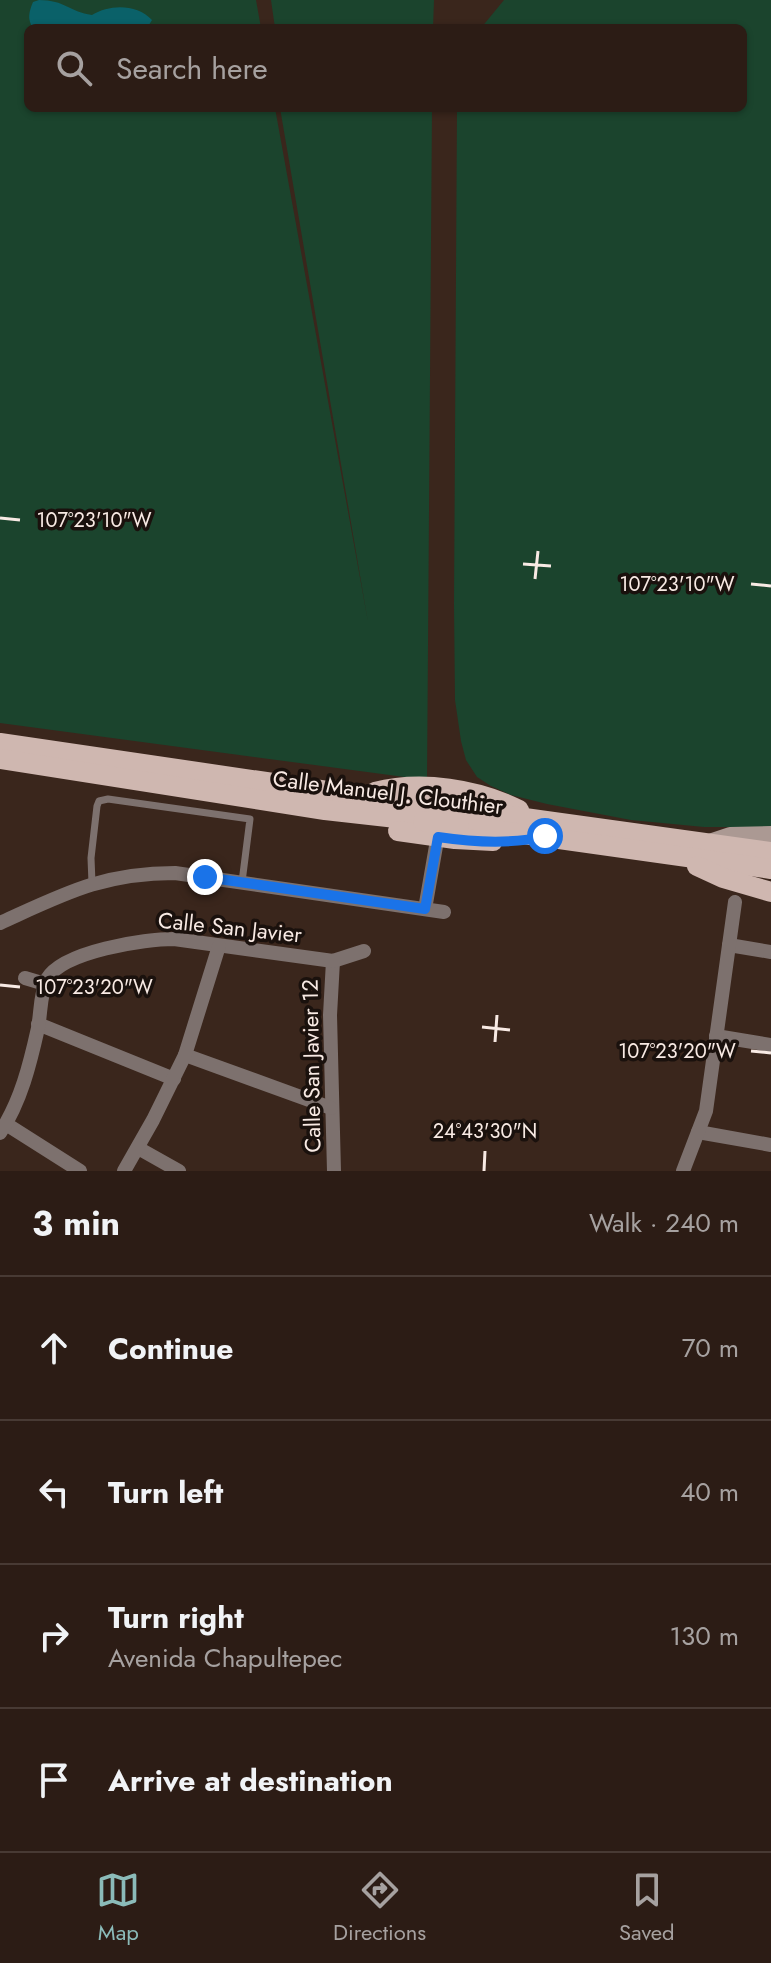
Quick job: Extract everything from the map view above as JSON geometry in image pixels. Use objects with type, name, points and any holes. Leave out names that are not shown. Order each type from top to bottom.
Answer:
[{"type":"main road","name":"Calle Manuel J. Clouthier","points":[[0,743],[362,796],[423,813]]},
{"type":"main road","name":"Calle Manuel J. Clouthier","points":[[0,759],[325,810],[423,813],[771,852]]},
{"type":"main road","points":[[325,810],[373,828],[438,837],[529,841],[541,828],[489,798],[448,790],[405,787],[362,796]]},
{"type":"main road","name":"Calle Manuel J. Clouthier","points":[[541,828],[679,857],[771,869]]},
{"type":"main road","points":[[679,857],[723,878],[771,892]]},
{"type":"street","points":[[425,909],[448,790]]},
{"type":"street","points":[[704,843],[730,835],[771,834]]},
{"type":"street","points":[[0,923],[92,883],[143,873],[175,873],[444,912]]},
{"type":"street","points":[[683,1171],[706,1111],[735,902]]},
{"type":"street","name":"Calle San Javier","points":[[47,980],[63,965],[125,943],[150,939],[174,939],[333,961],[364,951]]},
{"type":"street","points":[[729,945],[771,952]]},
{"type":"street","points":[[124,1171],[185,1055],[219,946]]},
{"type":"street","name":"Calle San Javier 12","points":[[333,961],[331,1108],[334,1171]]},
{"type":"street","points":[[25,978],[47,980],[26,1074],[3,1128],[80,1171]]},
{"type":"street","points":[[38,1024],[174,1079]]},
{"type":"street","points":[[716,1036],[771,1045]]},
{"type":"street","points":[[185,1055],[331,1108]]},
{"type":"street","points":[[698,1132],[771,1145]]},
{"type":"street","points":[[138,1148],[179,1171]]},
{"type":"lane","points":[[92,883],[91,858],[97,806],[99,801],[108,799],[250,819],[242,882]]},
{"type":"green space","points":[[0,0],[256,0],[260,24],[24,24],[24,112],[276,112],[368,622],[281,112],[432,112],[427,780],[0,723]]},
{"type":"green space","points":[[271,0],[434,0],[433,24],[274,24]]},
{"type":"green space","points":[[504,0],[771,0],[771,827],[704,827],[631,820],[547,804],[511,795],[491,786],[477,777],[466,760],[455,700],[457,112],[747,112],[747,24],[484,24]]},
{"type":"water","points":[[33,2],[55,2],[92,15],[115,8],[131,8],[152,20],[150,24],[31,24]]},
{"type":"route","points":[[205,877],[425,909],[438,837],[503,842],[529,841],[545,836]]}]
